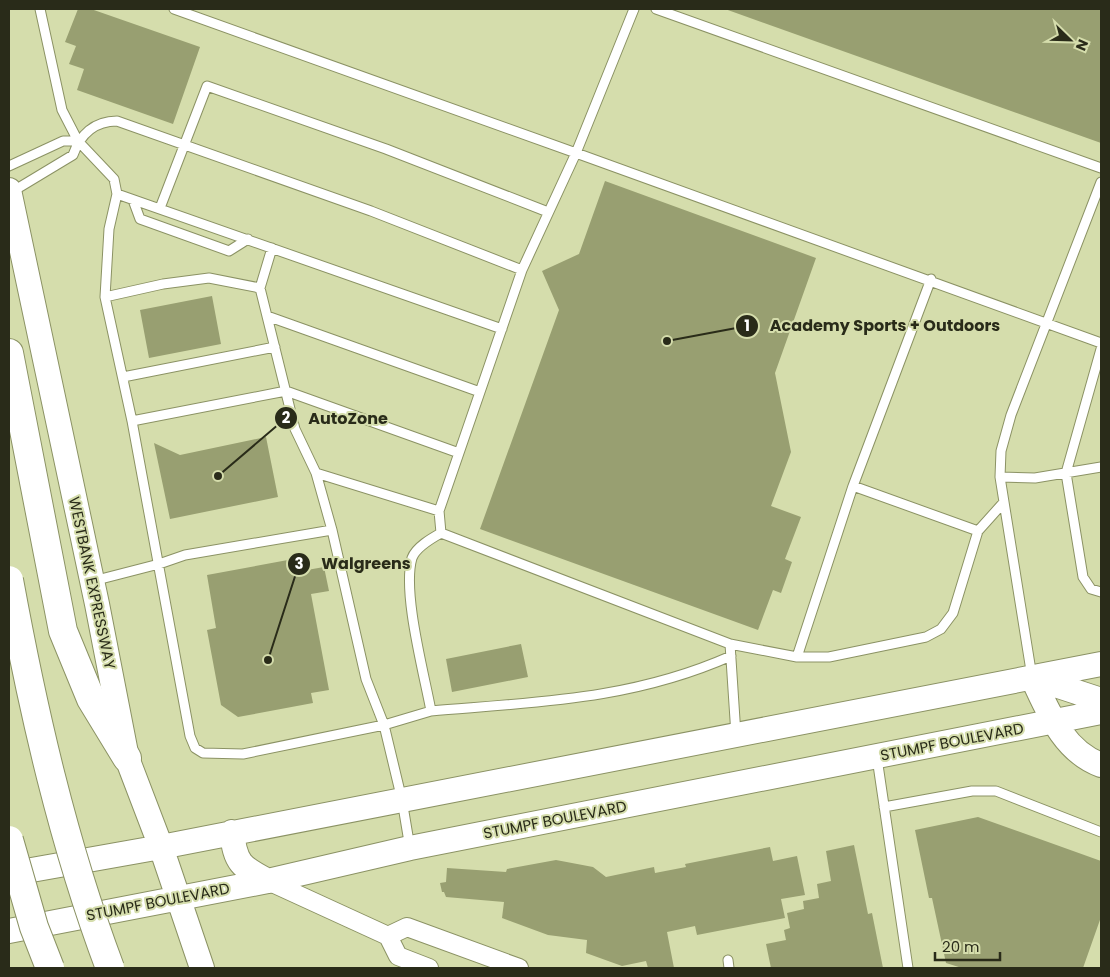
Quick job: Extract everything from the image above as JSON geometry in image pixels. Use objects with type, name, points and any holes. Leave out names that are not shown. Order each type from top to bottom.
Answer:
[{"type":"highway","points":[[9,353],[63,630],[91,699],[126,758]]},
{"type":"highway","points":[[9,580],[26,672],[82,894],[110,968]]},
{"type":"highway","points":[[9,840],[34,927],[50,968]]},
{"type":"main road","name":"WESTBANK EXPRESSWAY","points":[[9,192],[92,581],[126,758],[161,847],[202,968]]},
{"type":"main road","points":[[9,874],[161,847],[1101,664]]},
{"type":"main road","points":[[1032,677],[1101,700]]},
{"type":"main road","points":[[1032,677],[1053,722],[1068,742],[1093,762],[1101,765]]},
{"type":"main road","name":"STUMPF BOULEVARD","points":[[9,931],[268,881],[410,848],[1101,712]]},
{"type":"main road","points":[[232,832],[234,850],[239,862],[248,870],[268,881]]},
{"type":"street","points":[[268,881],[388,936],[398,956],[429,968]]},
{"type":"street","points":[[388,936],[407,927],[518,968]]},
{"type":"lane","points":[[40,9],[62,110],[78,141],[114,179],[117,194],[109,229],[106,298],[132,421],[190,736],[195,748],[202,753],[243,754],[384,725],[431,710],[578,699],[655,684],[731,656]]},
{"type":"lane","points":[[176,9],[931,279],[1101,343]]},
{"type":"lane","points":[[441,533],[439,511],[522,270],[576,153],[634,9]]},
{"type":"lane","points":[[656,9],[1101,168]]},
{"type":"lane","points":[[160,208],[207,86],[386,149],[548,212]]},
{"type":"lane","points":[[9,192],[73,155],[78,141],[102,121],[117,121],[371,211],[522,270]]},
{"type":"lane","points":[[9,166],[63,141],[78,141]]},
{"type":"lane","points":[[1032,677],[1000,477],[1001,451],[1011,415],[1101,182]]},
{"type":"lane","points":[[117,194],[502,329]]},
{"type":"lane","points":[[133,200],[140,219],[229,251],[248,239]]},
{"type":"lane","points":[[272,248],[260,288],[295,429],[316,473],[332,530],[366,679],[384,725],[402,800],[410,848]]},
{"type":"lane","points":[[106,298],[163,284],[209,278],[260,288]]},
{"type":"lane","points":[[797,657],[853,486],[931,279]]},
{"type":"lane","points":[[268,316],[480,392]]},
{"type":"lane","points":[[123,377],[275,347]]},
{"type":"lane","points":[[1101,349],[1066,474],[1083,576],[1091,589],[1101,592]]},
{"type":"lane","points":[[132,421],[286,391],[459,453]]},
{"type":"lane","points":[[1000,477],[1035,478],[1101,467]]},
{"type":"lane","points":[[316,473],[439,511]]},
{"type":"lane","points":[[853,486],[978,531]]},
{"type":"lane","points":[[441,533],[730,644],[797,657],[829,657],[926,637],[941,629],[953,613],[978,531],[1004,502]]},
{"type":"lane","points":[[92,581],[159,564],[185,555],[332,530]]},
{"type":"lane","points":[[431,710],[408,589],[413,556],[428,541],[441,533]]},
{"type":"lane","points":[[730,644],[736,735]]},
{"type":"lane","points":[[877,757],[908,968]]},
{"type":"lane","points":[[884,807],[972,791],[996,791],[1101,832]]},
{"type":"building","points":[[78,9],[91,9],[200,47],[173,124],[77,90],[84,69],[69,64],[76,46],[65,42]]},
{"type":"building","points":[[725,9],[1101,9],[1101,143]]},
{"type":"building","points":[[605,181],[816,258],[775,373],[791,452],[771,506],[801,517],[785,559],[792,562],[781,593],[773,590],[758,630],[480,529],[559,310],[542,271],[579,254]]},
{"type":"building","points":[[212,296],[221,344],[149,358],[140,310]]},
{"type":"building","points":[[266,437],[278,497],[170,519],[154,443],[180,455]]},
{"type":"building","points":[[304,557],[307,570],[324,567],[329,591],[311,594],[329,690],[311,693],[313,703],[238,717],[221,705],[207,630],[216,628],[207,575]]},
{"type":"building","points":[[521,644],[528,677],[452,692],[446,659]]},
{"type":"building","points":[[978,817],[1101,861],[1101,917],[1083,968],[962,968],[946,963],[932,898],[929,898],[915,830]]},
{"type":"building","points":[[854,845],[868,914],[872,913],[883,968],[771,968],[766,944],[786,940],[784,930],[790,928],[787,913],[804,909],[803,901],[819,898],[817,884],[831,881],[826,851]]},
{"type":"building","points":[[770,847],[773,861],[797,856],[805,895],[781,899],[785,918],[697,935],[695,926],[667,932],[674,968],[648,968],[646,961],[622,966],[586,953],[587,940],[548,935],[502,918],[504,902],[446,897],[444,892],[442,892],[440,883],[446,882],[447,868],[506,872],[507,869],[556,860],[593,867],[606,877],[654,867],[655,873],[686,867],[685,864]]},
{"type":"place","name":"Academy Sports + Outdoors","points":[[667,341]]},
{"type":"place","name":"AutoZone","points":[[218,476]]},
{"type":"place","name":"Walgreens","points":[[268,660]]}]
